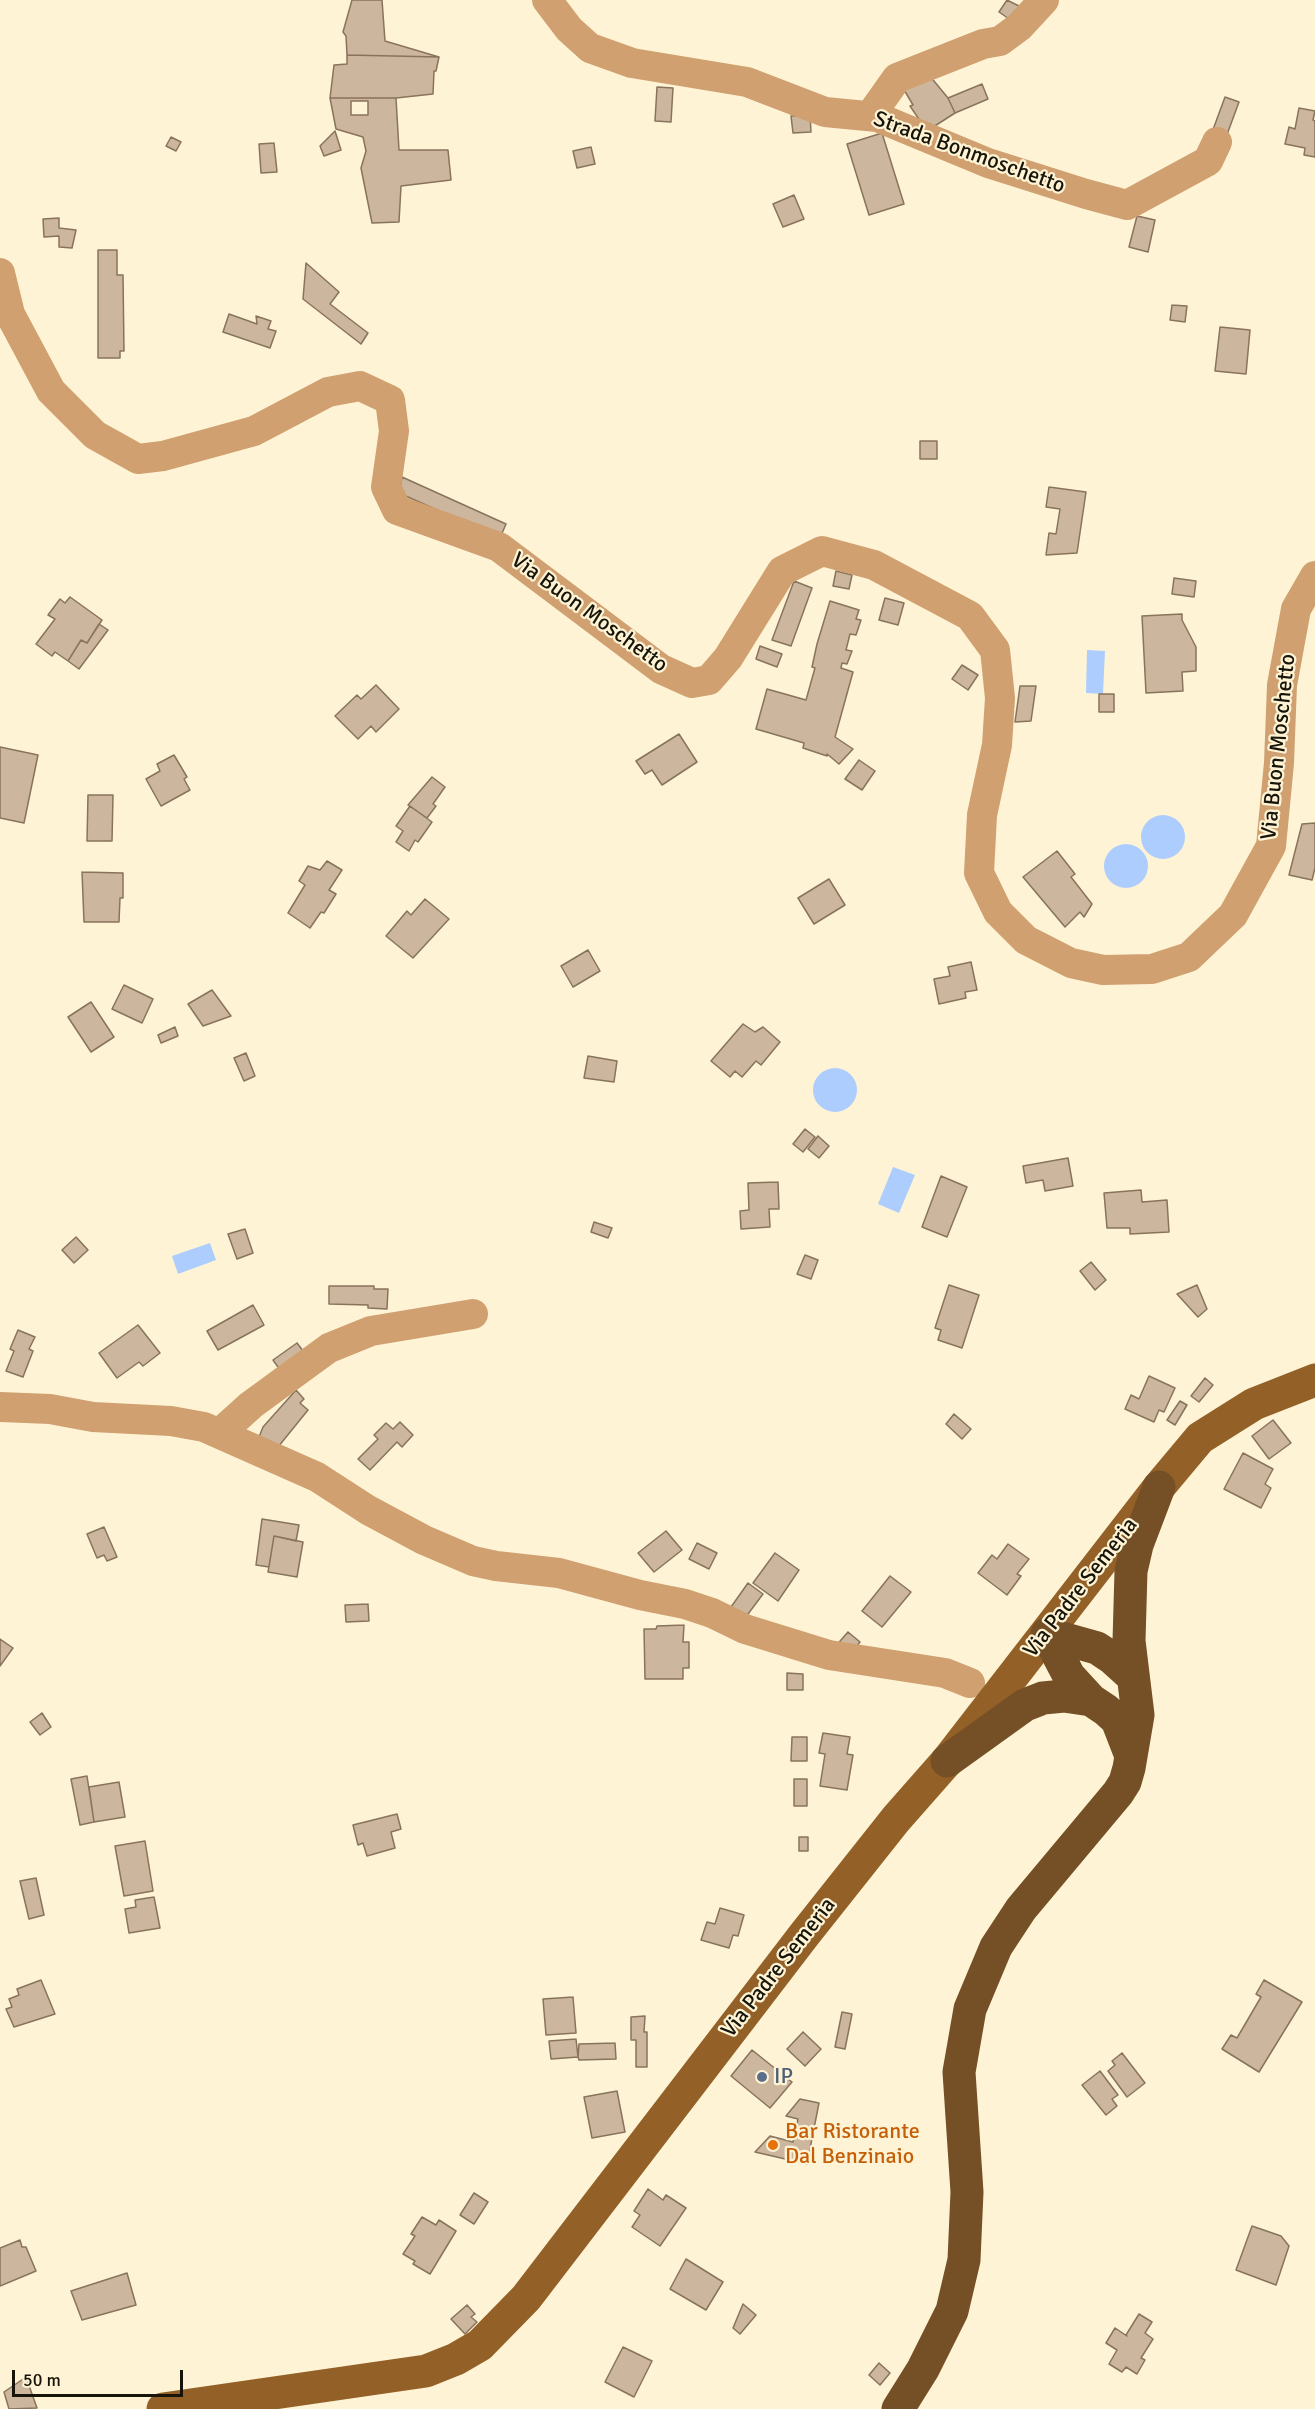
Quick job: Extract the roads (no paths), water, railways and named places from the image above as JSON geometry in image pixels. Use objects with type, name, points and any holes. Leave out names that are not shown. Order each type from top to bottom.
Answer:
[{"type":"highway","points":[[898,2409],[923,2369],[952,2311],[964,2260],[967,2192],[958,2072],[970,2009],[996,1947],[1021,1909],[1125,1782],[1138,1714],[1128,1619],[1131,1571],[1137,1545],[1159,1487]]},
{"type":"highway","points":[[1047,1634],[1097,1648],[1133,1677]]},
{"type":"highway","points":[[1047,1634],[1069,1676],[1091,1700],[1118,1720],[1131,1756]]},
{"type":"highway","points":[[947,1761],[1024,1705],[1043,1698],[1064,1696],[1091,1700]]},
{"type":"main road","name":"Via Padre Semeria","points":[[163,2409],[426,2371],[456,2359],[480,2345],[526,2298],[804,1935],[896,1819],[947,1761],[1159,1487],[1200,1438],[1254,1404],[1315,1380]]},
{"type":"street","name":"Strada Bonmoschetto","points":[[547,0],[568,29],[590,48],[632,63],[747,82],[825,112],[877,117],[988,163],[1086,195],[1127,205],[1208,161],[1217,142]]},
{"type":"street","points":[[870,116],[897,78],[983,44],[1000,41],[1019,27],[1044,0]]},
{"type":"street","name":"Via Buon Moschetto","points":[[0,273],[10,314],[51,391],[95,435],[138,459],[162,456],[254,431],[328,392],[360,386],[390,400],[394,431],[386,487],[397,510],[499,547],[660,669],[693,683],[710,680],[728,658],[782,571],[822,551],[874,565],[970,616],[995,651],[1000,698],[997,745],[982,815],[979,873],[998,912],[1026,940],[1071,963],[1103,970],[1152,969],[1189,957],[1233,915],[1271,846],[1279,763],[1282,685],[1296,609],[1315,576]]},
{"type":"street","points":[[220,1434],[251,1405],[329,1348],[371,1331],[473,1314]]},
{"type":"street","points":[[0,1407],[50,1409],[93,1417],[171,1421],[204,1427],[317,1477],[368,1510],[423,1540],[473,1562],[559,1573],[640,1595],[685,1604],[712,1613],[745,1629],[829,1655],[945,1673],[970,1683]]},
{"type":"water","points":[[1087,650],[1105,651],[1103,694],[1086,693]]},
{"type":"water","points":[[1163,815],[1178,822],[1185,837],[1178,852],[1163,859],[1148,852],[1141,837],[1148,822]]},
{"type":"water","points":[[1126,844],[1141,851],[1148,866],[1141,881],[1126,888],[1111,881],[1104,866],[1111,851]]},
{"type":"water","points":[[835,1068],[850,1075],[857,1090],[850,1105],[835,1112],[820,1105],[813,1090],[820,1075]]},
{"type":"water","points":[[893,1167],[915,1175],[899,1213],[878,1204]]},
{"type":"water","points":[[210,1243],[216,1260],[178,1274],[172,1256]]},
{"type":"place","name":"IP","points":[[762,2077]]},
{"type":"place","name":"Bar Ristorante Dal Benzinaio","points":[[773,2145]]}]
